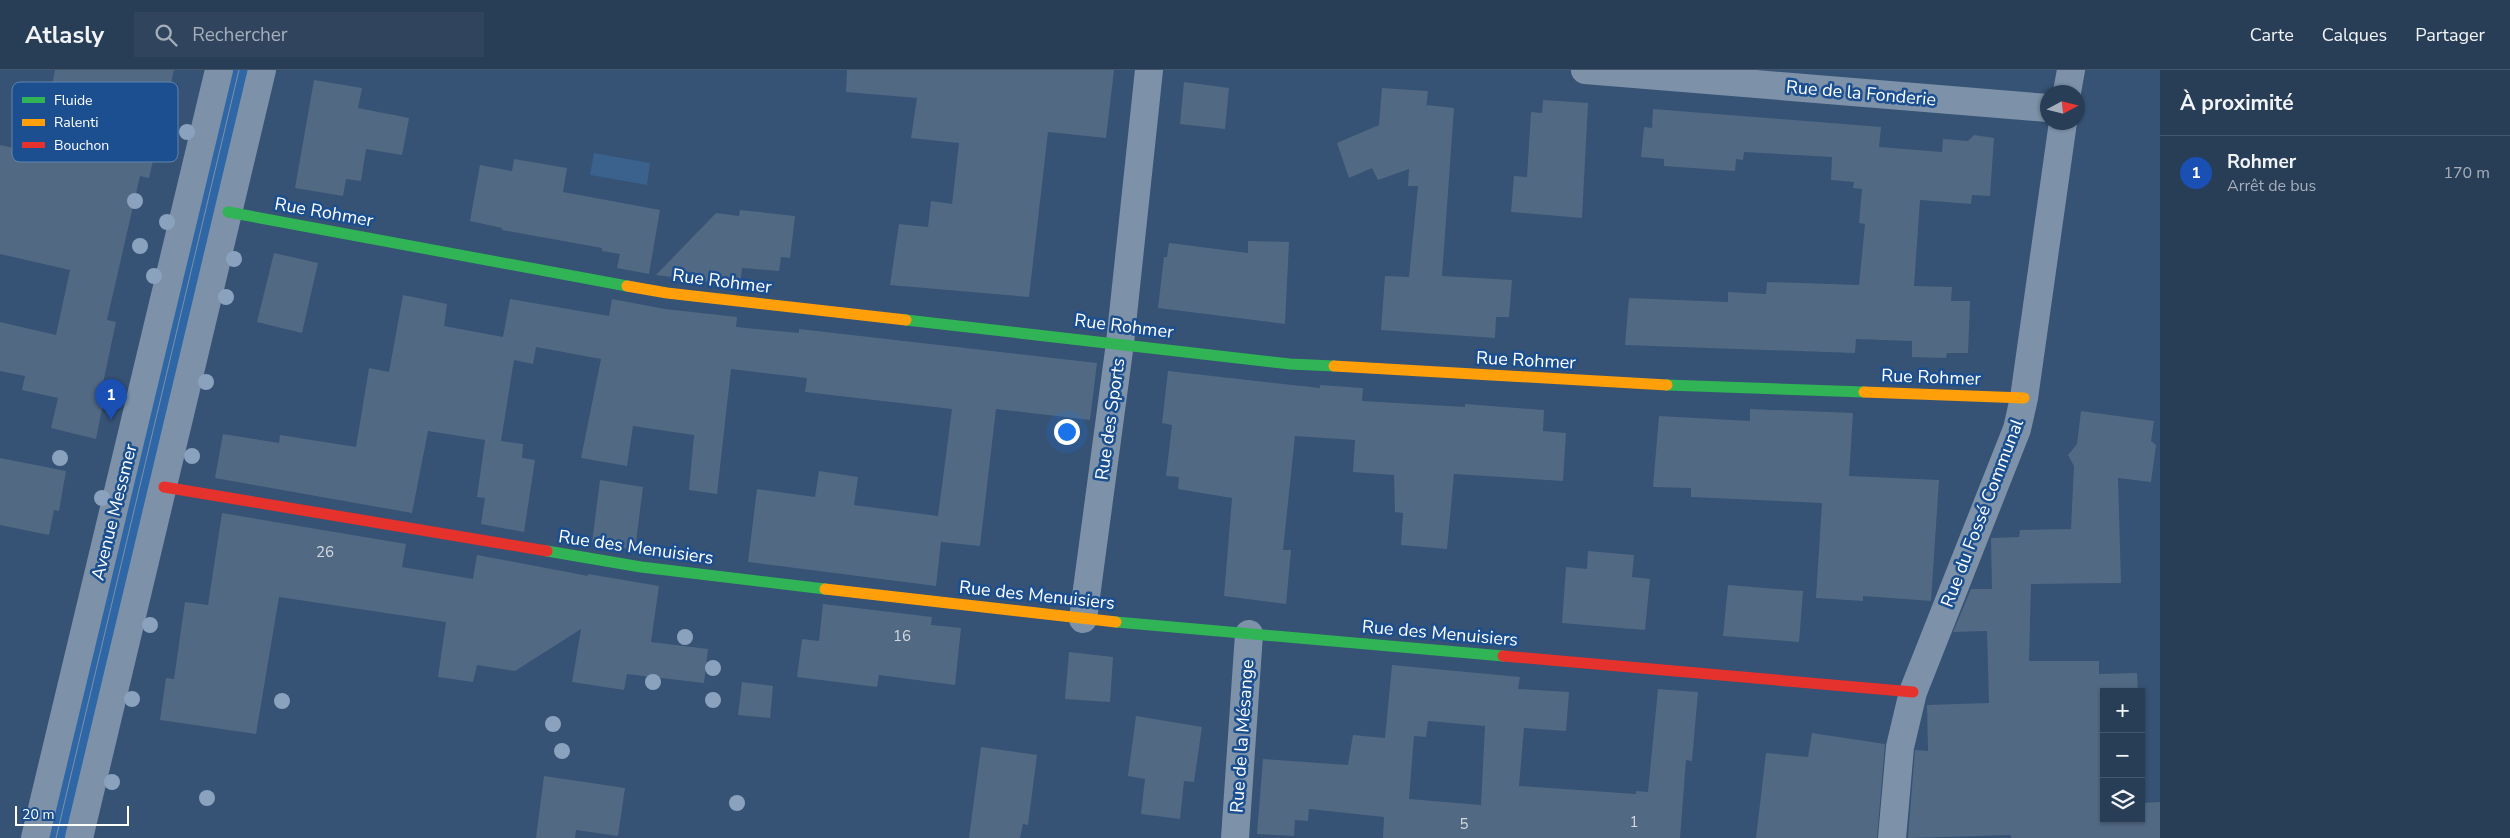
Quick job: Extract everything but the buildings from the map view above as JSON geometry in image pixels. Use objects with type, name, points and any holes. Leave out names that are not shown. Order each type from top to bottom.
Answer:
[{"type":"street","name":"Avenue Messmer","points":[[36,838],[219,70]]},
{"type":"street","points":[[80,838],[262,70]]},
{"type":"street","name":"Rue des Sports","points":[[1083,619],[1120,343],[1149,70]]},
{"type":"street","name":"Rue de la Fonderie","points":[[1585,70],[2040,107]]},
{"type":"street","points":[[2068,85],[2070,70]]},
{"type":"street","name":"Rue du Fossé Communal","points":[[1892,838],[1900,748],[1913,692],[2017,429],[2024,398],[2062,130]]},
{"type":"street","name":"Rue Rohmer","points":[[228,212],[667,293],[1120,343],[1290,364],[1665,385],[2024,398]]},
{"type":"street","name":"Rue des Menuisiers","points":[[164,488],[641,568],[1083,619],[1913,692]]},
{"type":"street","name":"Rue de la Mésange","points":[[1235,838],[1249,634]]},
{"type":"shaded area","points":[[228,70],[251,70],[68,838],[45,838]]},
{"type":"shaded area","points":[[594,153],[650,163],[647,185],[590,175]]},
{"type":"tram line","points":[[56,838],[239,70]]},
{"type":"traffic: fast","points":[[228,212],[627,286]]},
{"type":"traffic: fast","points":[[906,320],[1290,364],[1334,366]]},
{"type":"traffic: fast","points":[[1667,385],[1864,392]]},
{"type":"traffic: fast","points":[[547,551],[641,567],[825,589]]},
{"type":"traffic: fast","points":[[1116,622],[1503,656]]},
{"type":"traffic: slow","points":[[627,286],[667,293],[906,320]]},
{"type":"traffic: slow","points":[[1334,366],[1667,385]]},
{"type":"traffic: slow","points":[[1864,392],[2024,398]]},
{"type":"traffic: slow","points":[[825,589],[1116,622]]},
{"type":"traffic: jam","points":[[164,487],[547,551]]},
{"type":"traffic: jam","points":[[1503,656],[1913,692]]},
{"type":"place","name":"Rohmer","points":[[111,420]]}]
